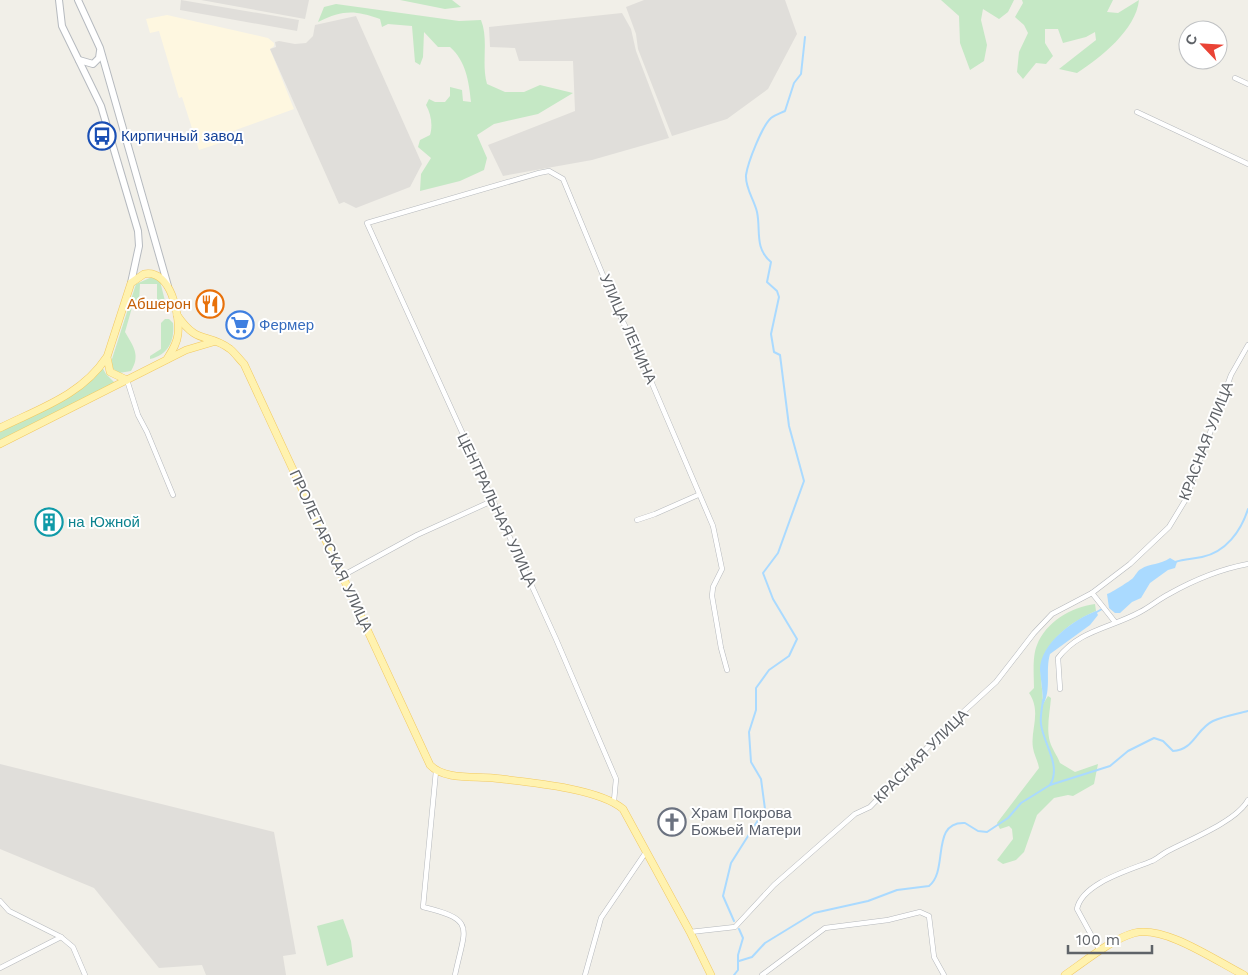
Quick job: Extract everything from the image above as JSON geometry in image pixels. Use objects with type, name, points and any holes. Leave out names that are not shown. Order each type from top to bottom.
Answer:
[{"type":"main road","points":[[0,428],[75,391],[88,381],[107,358],[131,283],[139,246],[138,231],[101,106],[62,26],[59,0]]},
{"type":"main road","points":[[59,8],[64,0]]},
{"type":"main road","points":[[77,0],[100,48],[177,315],[177,340],[167,360]]},
{"type":"main road","points":[[79,60],[93,64],[99,58],[100,48]]},
{"type":"main road","points":[[131,283],[140,276],[150,273],[158,276],[168,286]]},
{"type":"main road","name":"ПРОЛЕТАРСКАЯ УЛИЦА","points":[[177,315],[192,334],[231,350],[244,364],[430,765],[436,771]]},
{"type":"main road","points":[[0,444],[186,350],[215,342]]},
{"type":"main road","points":[[107,358],[110,372],[127,380]]},
{"type":"main road","points":[[436,771],[576,790],[614,801],[623,810],[690,932],[711,975]]},
{"type":"main road","points":[[1065,975],[1132,933],[1145,931],[1158,933],[1244,975]]},
{"type":"street","points":[[1235,78],[1248,84]]},
{"type":"street","points":[[1137,112],[1248,164]]},
{"type":"street","name":"ЦЕНТРАЛЬНАЯ УЛИЦА","points":[[549,171],[494,185],[366,223],[556,639],[616,779],[614,801]]},
{"type":"street","name":"УЛИЦА ЛЕНИНА","points":[[549,171],[563,179],[713,526],[722,569],[713,586],[712,596],[721,648],[727,670]]},
{"type":"street","name":"КРАСНАЯ УЛИЦА","points":[[690,932],[735,926],[774,885],[855,814],[870,807],[904,774],[950,724],[996,682],[1034,633],[1052,614],[1092,593],[1130,564],[1169,527],[1186,499],[1231,375],[1248,345]]},
{"type":"street","points":[[127,380],[138,415],[173,495]]},
{"type":"street","points":[[637,520],[698,495]]},
{"type":"street","points":[[342,576],[417,535],[492,501]]},
{"type":"street","points":[[1060,689],[1058,658],[1066,646],[1084,635],[1140,612],[1202,578],[1248,564]]},
{"type":"street","points":[[1092,593],[1116,622]]},
{"type":"street","points":[[436,771],[423,907],[449,913],[460,920],[464,931],[455,975]]},
{"type":"street","points":[[1100,952],[1077,909],[1078,902],[1086,894],[1124,870],[1154,860],[1243,809],[1248,800]]},
{"type":"street","points":[[585,975],[602,918],[646,852]]},
{"type":"street","points":[[0,901],[9,910],[61,937],[73,947],[85,975]]},
{"type":"street","points":[[762,975],[825,928],[888,920],[920,912],[929,916],[934,957],[944,975]]},
{"type":"street","points":[[0,968],[61,937]]},
{"type":"shaded area","points":[[181,0],[299,20],[297,31],[180,10]]},
{"type":"shaded area","points":[[201,0],[309,0],[305,19]]},
{"type":"shaded area","points":[[644,0],[785,0],[797,34],[768,89],[727,119],[672,136],[638,49],[636,34],[626,7]]},
{"type":"shaded area","points":[[622,13],[631,29],[636,51],[669,138],[592,160],[503,176],[488,145],[575,111],[573,61],[519,61],[515,48],[490,47],[489,27]]},
{"type":"shaded area","points":[[167,15],[268,38],[274,43],[274,46],[270,49],[294,109],[219,136],[220,143],[199,150],[182,97],[179,98],[159,31],[150,33],[146,19]]},
{"type":"shaded area","points":[[356,16],[422,164],[410,187],[356,208],[344,202],[339,204],[270,49],[276,47],[275,42],[279,41],[295,44],[306,43],[313,36],[315,25]]},
{"type":"shaded area","points":[[0,764],[274,832],[296,954],[283,956],[286,975],[206,975],[202,965],[159,968],[94,888],[0,849]]},
{"type":"green space","points":[[400,0],[452,0],[461,7],[445,9]]},
{"type":"green space","points":[[941,0],[1014,0],[1008,12],[999,19],[983,9],[981,20],[987,45],[984,61],[970,70],[960,43],[959,16]]},
{"type":"green space","points":[[1022,0],[1113,0],[1107,12],[1118,13],[1139,0],[1131,22],[1116,42],[1077,73],[1059,69],[1096,40],[1095,32],[1086,37],[1063,43],[1058,29],[1045,29],[1045,43],[1053,56],[1046,64],[1036,63],[1023,79],[1017,72],[1019,52],[1028,33],[1024,25],[1015,17],[1023,3]]},
{"type":"green space","points":[[336,4],[459,21],[481,20],[484,35],[485,76],[487,84],[505,92],[524,92],[540,85],[573,93],[538,114],[494,124],[477,135],[487,158],[484,170],[460,181],[420,191],[421,174],[431,158],[418,147],[420,140],[430,135],[431,131],[431,120],[426,105],[429,99],[435,102],[445,102],[450,96],[450,87],[462,90],[463,101],[471,102],[468,80],[463,65],[450,47],[438,47],[424,32],[423,57],[420,65],[415,62],[412,26],[388,24],[382,27],[380,19],[356,13],[342,13],[318,22],[324,7]]},
{"type":"green space","points":[[152,277],[160,281],[165,301],[161,304],[157,300],[157,284],[140,284],[139,303],[133,304],[125,332],[135,351],[134,365],[131,371],[119,373],[112,368],[111,362],[136,284]]},
{"type":"green space","points":[[165,319],[169,319],[173,323],[173,336],[166,351],[150,359],[150,356],[161,349],[161,323]]},
{"type":"green space","points":[[102,367],[115,383],[0,441],[0,431],[57,401]]},
{"type":"green space","points":[[1095,604],[1096,611],[1069,626],[1053,640],[1043,658],[1041,668],[1043,704],[1048,696],[1051,698],[1048,731],[1052,747],[1060,763],[1075,772],[1098,764],[1094,784],[1073,796],[1068,795],[1054,798],[1037,815],[1024,852],[1016,860],[1003,864],[997,860],[1013,839],[1012,829],[1009,826],[1000,829],[997,823],[1039,768],[1032,741],[1035,707],[1029,693],[1034,688],[1035,650],[1046,629],[1060,617],[1077,608]]},
{"type":"green space","points":[[343,919],[351,941],[353,957],[327,966],[317,926]]},
{"type":"water","points":[[1170,558],[1177,562],[1175,568],[1168,570],[1150,583],[1141,598],[1132,602],[1120,613],[1115,613],[1109,608],[1107,594],[1131,580],[1141,569]]},
{"type":"water","points":[[1096,611],[1098,615],[1090,625],[1050,654],[1048,686],[1043,705],[1040,670],[1046,651],[1060,633],[1078,620]]},
{"type":"waterway","points":[[734,921],[723,896],[731,863],[765,809],[761,779],[751,762],[749,732],[756,710],[756,688],[769,670],[789,656],[797,639],[773,599],[763,573],[778,553],[804,481],[789,426],[780,355],[774,352],[771,334],[779,297],[777,291],[767,282],[771,262],[762,251],[760,245],[757,212],[747,184],[746,175],[752,153],[767,122],[785,111],[794,83],[801,74],[805,37]]},
{"type":"waterway","points":[[1175,562],[1211,554],[1225,545],[1237,533],[1248,509]]},
{"type":"waterway","points":[[1095,613],[1102,609]]},
{"type":"waterway","points":[[1043,700],[1041,715],[1042,731],[1051,754],[1054,770],[1050,785]]},
{"type":"waterway","points":[[739,961],[752,957],[765,943],[814,913],[868,901],[897,890],[929,886],[935,879],[938,870],[941,848],[947,830],[954,825],[965,823],[978,831],[987,832],[1008,818],[1021,803],[1050,785],[1110,766],[1128,751],[1154,738],[1163,741],[1173,751],[1180,750],[1186,747],[1213,721],[1248,711]]},
{"type":"waterway","points":[[734,975],[738,970],[738,955],[743,938],[739,929]]},
{"type":"place","name":"Кирпичный завод","points":[[102,136]]},
{"type":"place","name":"Абшерон","points":[[210,304]]},
{"type":"place","name":"Фермер","points":[[240,325]]},
{"type":"place","name":"на Южной","points":[[49,522]]},
{"type":"place","name":"Храм Покрова Божьей Матери","points":[[672,822]]}]
